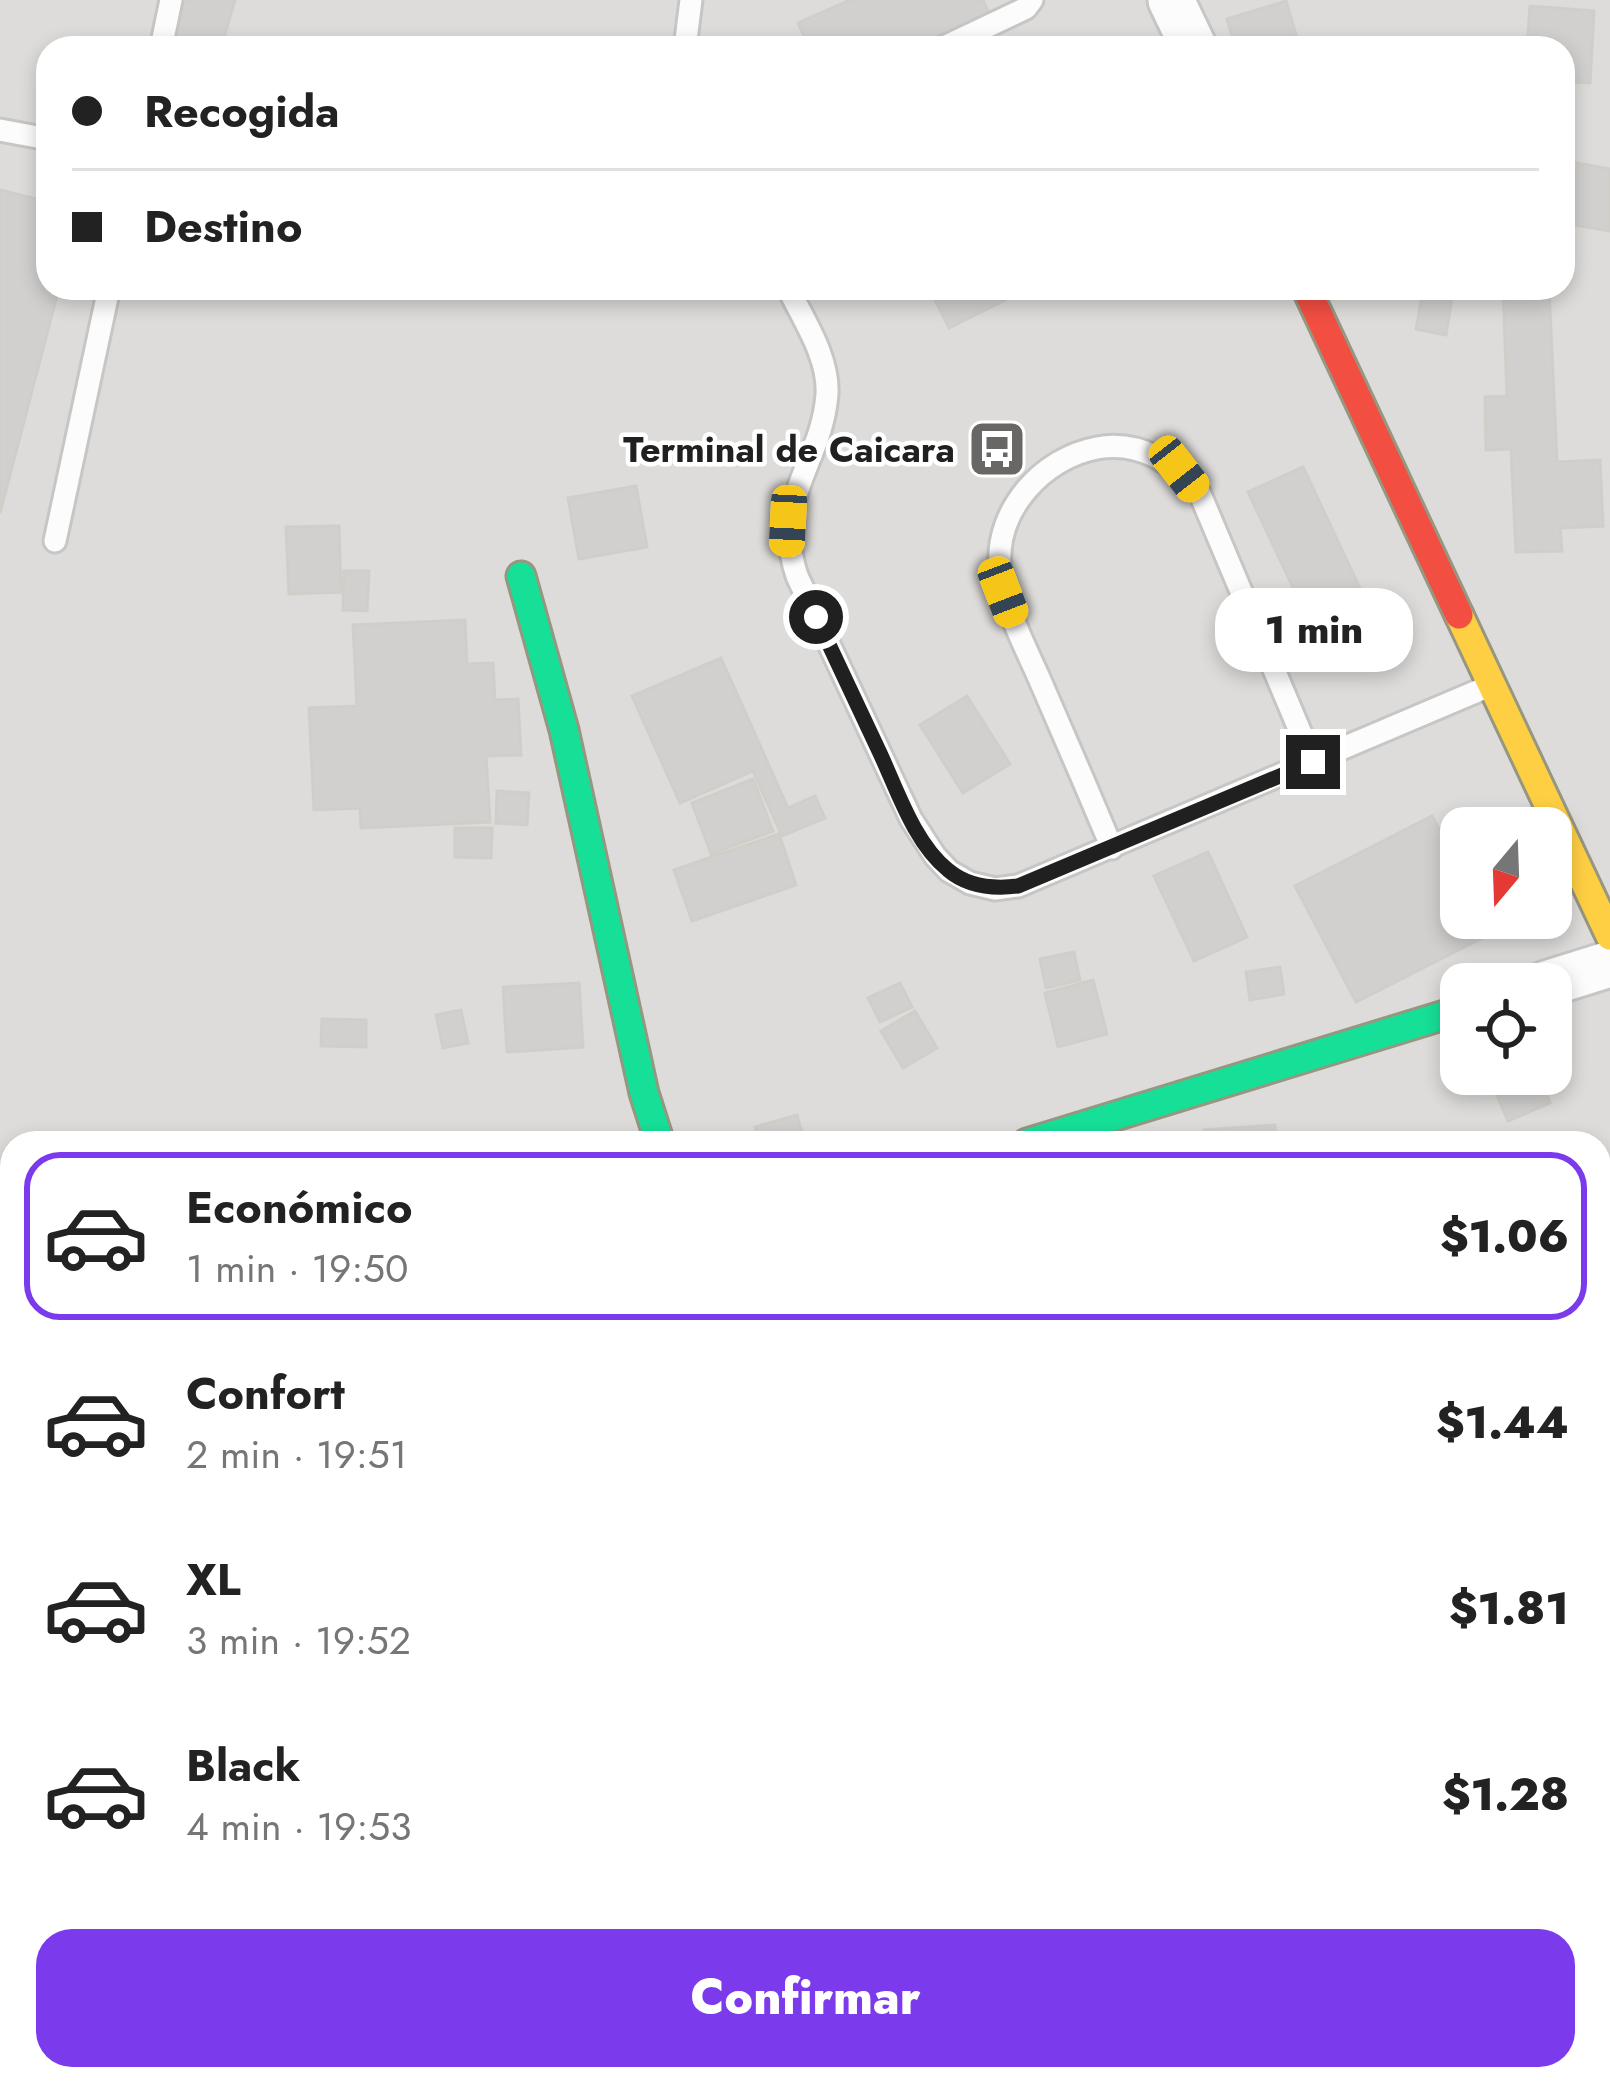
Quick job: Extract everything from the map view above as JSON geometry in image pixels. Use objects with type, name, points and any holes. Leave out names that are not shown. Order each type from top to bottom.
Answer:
[{"type":"street","points":[[1172,0],[1188,36]]},
{"type":"street","points":[[1312,300],[1610,936]]},
{"type":"street","points":[[521,576],[563,730],[656,1131]]},
{"type":"street","points":[[1572,976],[1610,964]]},
{"type":"street","points":[[1066,1131],[1440,1016]]},
{"type":"lane","points":[[164,36],[172,0]]},
{"type":"lane","points":[[967,36],[1026,8],[1032,0]]},
{"type":"lane","points":[[687,36],[692,1]]},
{"type":"lane","points":[[0,130],[36,138]]},
{"type":"lane","points":[[55,541],[106,300]]},
{"type":"lane","points":[[794,300],[823,362],[827,393],[796,491],[787,548],[911,819],[949,871],[970,883],[995,889],[1018,886],[1493,685]]},
{"type":"lane","points":[[1112,848],[1003,592],[999,560],[1017,501],[1035,478],[1075,453],[1102,446],[1133,448],[1179,469],[1200,494],[1313,762]]},
{"type":"shaded area","points":[[0,0],[1610,0],[1610,1131],[0,1131]]},
{"type":"building","points":[[180,0],[235,0],[224,36],[170,36]]},
{"type":"building","points":[[850,0],[983,0],[989,14],[939,36],[804,36],[798,23]]},
{"type":"building","points":[[1286,1],[1296,36],[1232,36],[1227,19]]},
{"type":"building","points":[[1530,6],[1594,11],[1590,83],[1575,82],[1575,36],[1528,36]]},
{"type":"building","points":[[1575,163],[1610,169],[1610,231],[1575,225]]},
{"type":"building","points":[[0,190],[36,199],[36,300],[56,300],[0,513]]},
{"type":"building","points":[[935,300],[1005,300],[949,328]]},
{"type":"building","points":[[1421,300],[1452,300],[1446,335],[1416,329]]},
{"type":"building","points":[[1503,300],[1550,300],[1557,462],[1600,460],[1603,526],[1560,528],[1562,551],[1516,552],[1511,449],[1486,450],[1485,397],[1507,396]]},
{"type":"building","points":[[1303,467],[1367,603],[1312,628],[1248,492]]},
{"type":"building","points":[[636,486],[647,547],[579,559],[568,498]]},
{"type":"building","points":[[339,526],[341,592],[289,594],[286,527]]},
{"type":"building","points":[[344,571],[369,571],[367,611],[343,610]]},
{"type":"building","points":[[465,620],[467,664],[493,663],[495,700],[518,699],[521,755],[486,756],[490,822],[361,828],[360,808],[314,810],[309,708],[357,706],[353,625]]},
{"type":"building","points":[[721,658],[788,808],[815,796],[825,818],[782,836],[753,771],[680,803],[632,696]]},
{"type":"building","points":[[967,696],[1010,764],[963,793],[920,725]]},
{"type":"building","points":[[753,779],[773,831],[711,854],[692,803]]},
{"type":"building","points":[[497,791],[529,793],[527,825],[496,823]]},
{"type":"building","points":[[1432,816],[1440,831],[1440,939],[1480,939],[1356,1002],[1295,886]]},
{"type":"building","points":[[455,828],[492,828],[491,858],[455,857]]},
{"type":"building","points":[[779,834],[796,885],[692,921],[674,870]]},
{"type":"building","points":[[1208,852],[1247,937],[1194,961],[1154,876]]},
{"type":"building","points":[[1074,952],[1080,980],[1046,988],[1040,959]]},
{"type":"building","points":[[1280,967],[1284,994],[1250,1000],[1246,972]]},
{"type":"building","points":[[1093,980],[1107,1034],[1058,1047],[1045,993]]},
{"type":"building","points":[[579,983],[583,1047],[507,1052],[503,987]]},
{"type":"building","points":[[900,983],[912,1007],[880,1022],[868,998]]},
{"type":"building","points":[[461,1010],[468,1043],[443,1048],[436,1015]]},
{"type":"building","points":[[915,1011],[937,1048],[903,1068],[881,1031]]},
{"type":"building","points":[[322,1019],[366,1020],[366,1047],[321,1046]]},
{"type":"building","points":[[1497,1095],[1547,1095],[1550,1103],[1508,1121]]},
{"type":"building","points":[[797,1115],[802,1131],[756,1131],[755,1127]]},
{"type":"building","points":[[1275,1125],[1275,1131],[1204,1131]]},
{"type":"traffic: fast","points":[[521,576],[564,730],[656,1131]]},
{"type":"traffic: fast","points":[[1066,1131],[1440,1016]]},
{"type":"traffic: slow","points":[[1459,615],[1610,936]]},
{"type":"traffic: jam","points":[[1312,300],[1459,615]]},
{"type":"place","name":"Terminal de Caicara","points":[[997,449]]},
{"type":"route","points":[[816,617],[911,819],[935,856],[970,883],[995,889],[1018,886],[1313,762]]}]
